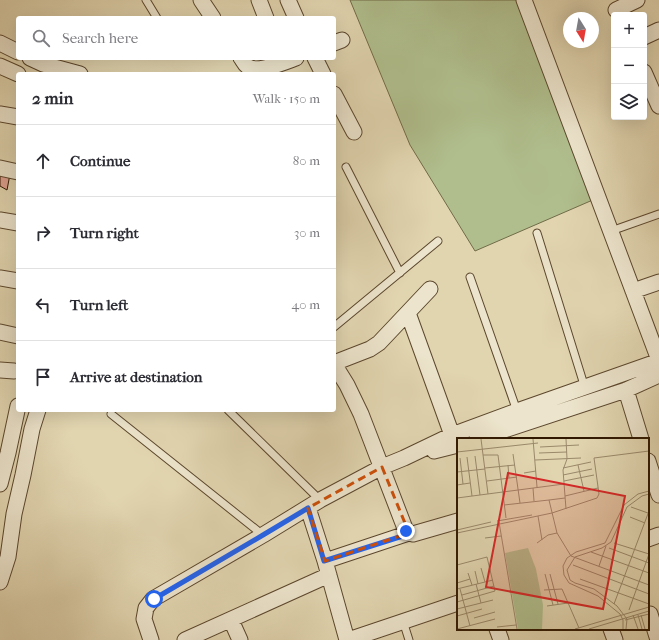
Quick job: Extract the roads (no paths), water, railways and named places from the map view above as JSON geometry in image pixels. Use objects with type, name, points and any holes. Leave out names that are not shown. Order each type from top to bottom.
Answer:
[{"type":"street","points":[[201,0],[212,16]]},
{"type":"street","points":[[258,0],[265,16]]},
{"type":"street","points":[[288,0],[295,16]]},
{"type":"street","points":[[459,438],[516,411],[585,388],[659,360],[524,0]]},
{"type":"street","points":[[615,8],[637,0]]},
{"type":"street","points":[[647,36],[659,30]]},
{"type":"street","points":[[0,43],[16,51]]},
{"type":"street","points":[[34,60],[43,64],[73,72]]},
{"type":"street","points":[[242,60],[246,66],[262,69],[288,63]]},
{"type":"street","points":[[316,60],[322,72]]},
{"type":"street","points":[[0,66],[16,73]]},
{"type":"street","points":[[647,79],[659,106]]},
{"type":"street","points":[[336,98],[354,132]]},
{"type":"street","points":[[0,114],[16,117]]},
{"type":"street","points":[[0,168],[16,172]]},
{"type":"street","points":[[0,220],[16,223]]},
{"type":"street","points":[[0,278],[16,281]]},
{"type":"street","points":[[633,291],[659,282]]},
{"type":"street","points":[[336,362],[370,349],[379,343],[430,289]]},
{"type":"street","points":[[151,640],[144,619],[146,608],[154,599],[314,504],[382,467],[455,440],[408,313]]},
{"type":"street","points":[[0,332],[16,336]]},
{"type":"street","points":[[336,366],[361,414],[405,528],[409,534]]},
{"type":"street","points":[[480,438],[626,390],[659,375]]},
{"type":"street","points":[[626,390],[641,438]]},
{"type":"street","points":[[0,484],[17,412]]},
{"type":"street","points":[[0,582],[8,557],[14,514],[32,429],[37,412]]},
{"type":"street","points":[[649,464],[659,495]]},
{"type":"street","points":[[314,504],[327,568],[347,640],[457,603]]},
{"type":"street","points":[[185,640],[231,620],[327,568],[409,534],[457,521]]},
{"type":"street","points":[[649,539],[659,535]]},
{"type":"street","points":[[652,613],[658,640]]},
{"type":"street","points":[[231,620],[240,640]]},
{"type":"street","points":[[497,630],[500,640]]},
{"type":"street","points":[[611,630],[615,640]]},
{"type":"lane","points":[[146,0],[156,16]]},
{"type":"lane","points":[[346,167],[400,273]]},
{"type":"lane","points":[[611,231],[659,214]]},
{"type":"lane","points":[[537,233],[585,388]]},
{"type":"lane","points":[[336,325],[438,241]]},
{"type":"lane","points":[[470,277],[516,411]]},
{"type":"lane","points":[[230,412],[314,504]]},
{"type":"lane","points":[[111,414],[263,535]]},
{"type":"lane","points":[[403,621],[408,640]]}]
